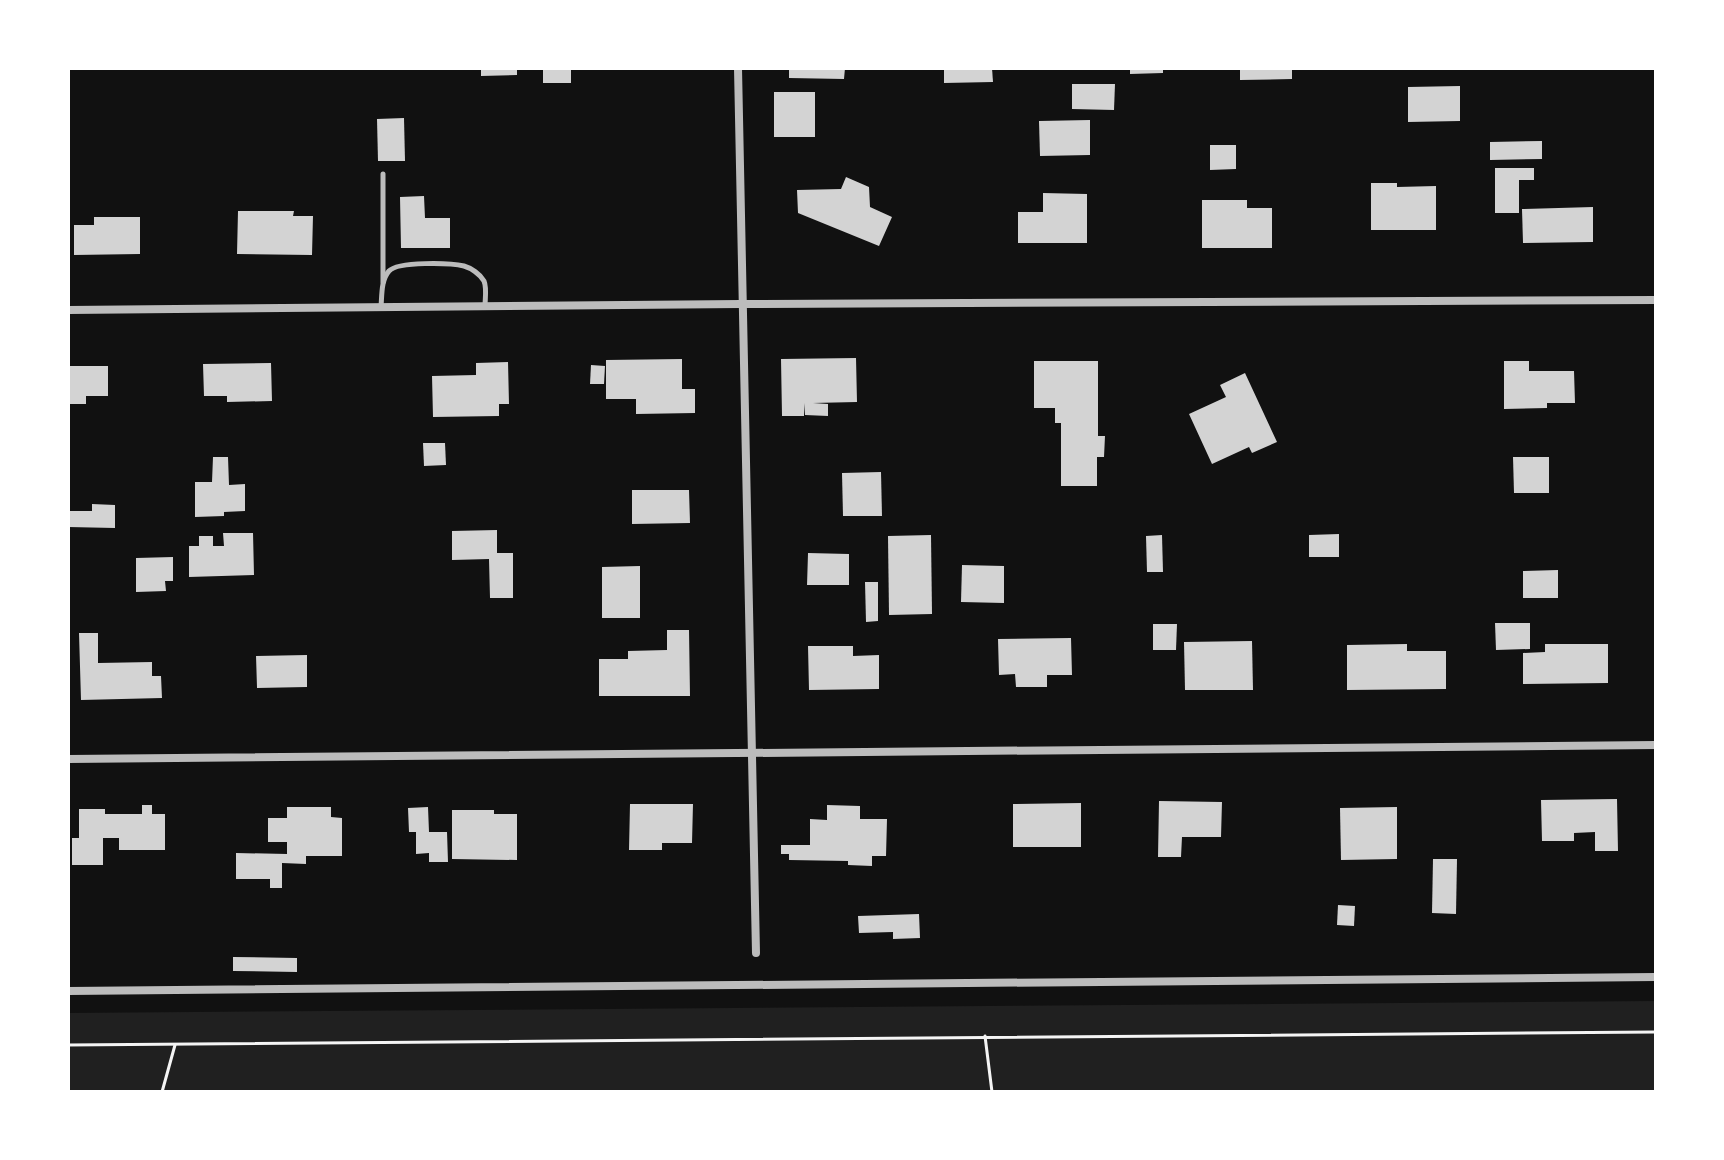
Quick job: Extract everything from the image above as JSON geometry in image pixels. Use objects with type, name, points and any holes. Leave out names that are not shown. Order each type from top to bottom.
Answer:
[{"type":"street","points":[[738,68],[756,953]]},
{"type":"street","points":[[68,310],[1656,300]]},
{"type":"street","points":[[68,759],[1656,745]]},
{"type":"street","points":[[68,991],[1656,977]]},
{"type":"lane","points":[[381,307],[383,174]]},
{"type":"lane","points":[[383,283],[389,271],[398,265],[461,265],[473,269],[484,281],[485,306]]},
{"type":"path","points":[[68,1045],[1656,1032]]},
{"type":"path","points":[[985,1036],[992,1092]]},
{"type":"path","points":[[162,1092],[175,1045]]},
{"type":"shaded area","points":[[1656,1001],[1656,1092],[68,1092],[68,1013]]},
{"type":"building","points":[[481,68],[517,68],[517,75],[481,76]]},
{"type":"building","points":[[543,68],[571,68],[571,83],[543,83]]},
{"type":"building","points":[[789,68],[845,68],[844,79],[789,78]]},
{"type":"building","points":[[944,68],[992,68],[993,82],[944,83]]},
{"type":"building","points":[[1130,68],[1163,68],[1163,73],[1130,74]]},
{"type":"building","points":[[1240,68],[1292,68],[1292,79],[1240,80]]},
{"type":"building","points":[[1072,84],[1115,84],[1114,110],[1072,109]]},
{"type":"building","points":[[1460,86],[1460,121],[1408,122],[1408,87]]},
{"type":"building","points":[[774,92],[815,92],[815,137],[774,137]]},
{"type":"building","points":[[404,118],[405,161],[378,161],[377,119]]},
{"type":"building","points":[[1090,120],[1090,155],[1040,156],[1039,121]]},
{"type":"building","points":[[1542,141],[1542,159],[1490,160],[1490,142]]},
{"type":"building","points":[[1210,145],[1236,145],[1236,169],[1210,170]]},
{"type":"building","points":[[1495,168],[1534,168],[1534,180],[1519,180],[1519,213],[1495,213]]},
{"type":"building","points":[[846,177],[869,187],[870,207],[892,217],[879,246],[798,213],[797,190],[841,189]]},
{"type":"building","points":[[1371,183],[1397,183],[1397,187],[1436,186],[1436,230],[1371,230]]},
{"type":"building","points":[[1043,193],[1087,194],[1087,243],[1018,243],[1018,212],[1043,212]]},
{"type":"building","points":[[424,196],[425,218],[450,218],[450,248],[401,248],[400,197]]},
{"type":"building","points":[[1202,200],[1247,200],[1247,208],[1272,208],[1272,248],[1202,248]]},
{"type":"building","points":[[1593,207],[1593,242],[1523,243],[1522,209]]},
{"type":"building","points":[[238,211],[294,211],[293,216],[313,216],[312,255],[237,254]]},
{"type":"building","points":[[94,217],[140,217],[140,254],[74,255],[74,225],[94,225]]},
{"type":"building","points":[[856,358],[857,402],[813,403],[828,404],[828,416],[805,415],[804,403],[804,416],[782,416],[781,359]]},
{"type":"building","points":[[682,359],[682,389],[695,389],[695,413],[636,414],[636,399],[606,399],[606,360]]},
{"type":"building","points":[[1034,361],[1098,361],[1098,436],[1105,436],[1104,457],[1097,457],[1097,486],[1061,486],[1061,423],[1055,423],[1055,408],[1034,408]]},
{"type":"building","points":[[1504,361],[1529,361],[1529,371],[1574,371],[1575,403],[1547,403],[1547,408],[1504,409]]},
{"type":"building","points":[[508,362],[509,404],[499,404],[499,416],[433,417],[432,376],[476,375],[476,363]]},
{"type":"building","points":[[271,363],[272,401],[227,402],[227,396],[204,396],[203,364]]},
{"type":"building","points":[[591,365],[605,366],[604,384],[590,384]]},
{"type":"building","points":[[68,366],[108,366],[108,396],[86,396],[86,404],[68,404]]},
{"type":"building","points":[[1245,373],[1277,442],[1252,453],[1249,447],[1212,464],[1189,414],[1226,397],[1220,385]]},
{"type":"building","points":[[423,443],[445,443],[446,465],[424,466]]},
{"type":"building","points":[[213,457],[228,457],[229,485],[245,484],[245,511],[224,512],[224,516],[195,517],[195,482],[212,482]]},
{"type":"building","points":[[1513,457],[1549,457],[1549,493],[1514,493]]},
{"type":"building","points":[[881,472],[882,516],[843,516],[842,473]]},
{"type":"building","points":[[632,490],[689,490],[690,523],[632,524]]},
{"type":"building","points":[[92,504],[115,505],[115,528],[68,527],[68,511],[92,511]]},
{"type":"building","points":[[497,530],[497,553],[513,553],[513,598],[490,598],[489,559],[452,560],[452,531]]},
{"type":"building","points":[[223,533],[253,533],[254,575],[189,577],[189,546],[199,546],[199,536],[213,536],[213,546],[224,546]]},
{"type":"building","points":[[1339,534],[1339,557],[1309,557],[1309,535]]},
{"type":"building","points":[[931,535],[932,614],[889,615],[888,536]]},
{"type":"building","points":[[1162,535],[1163,572],[1147,572],[1146,536]]},
{"type":"building","points":[[808,553],[849,554],[849,585],[807,585]]},
{"type":"building","points":[[173,557],[173,581],[165,581],[166,591],[136,592],[136,558]]},
{"type":"building","points":[[962,565],[1004,566],[1004,603],[961,602]]},
{"type":"building","points":[[640,566],[640,618],[602,618],[602,567]]},
{"type":"building","points":[[1558,570],[1558,598],[1523,598],[1523,571]]},
{"type":"building","points":[[865,582],[878,582],[878,621],[866,622]]},
{"type":"building","points":[[1495,623],[1530,623],[1530,649],[1496,650]]},
{"type":"building","points":[[1153,624],[1177,624],[1176,650],[1153,650]]},
{"type":"building","points":[[667,630],[689,630],[690,696],[599,696],[599,659],[628,659],[628,651],[667,650]]},
{"type":"building","points":[[79,633],[98,633],[98,663],[152,662],[152,676],[161,676],[162,698],[81,700]]},
{"type":"building","points":[[1071,638],[1072,675],[1047,675],[1047,687],[1016,687],[1015,674],[999,675],[998,639]]},
{"type":"building","points":[[1252,641],[1253,690],[1185,690],[1184,642]]},
{"type":"building","points":[[1407,644],[1407,651],[1446,651],[1446,689],[1347,690],[1347,645]]},
{"type":"building","points":[[1545,644],[1608,644],[1608,683],[1523,684],[1523,653],[1545,652]]},
{"type":"building","points":[[808,646],[853,646],[853,656],[879,655],[879,689],[809,690]]},
{"type":"building","points":[[307,655],[307,687],[257,688],[256,656]]},
{"type":"building","points":[[1617,799],[1618,851],[1595,851],[1595,832],[1574,833],[1574,841],[1542,841],[1541,800]]},
{"type":"building","points":[[1159,801],[1222,802],[1221,837],[1182,837],[1181,857],[1158,857]]},
{"type":"building","points":[[1081,803],[1081,847],[1013,847],[1013,804]]},
{"type":"building","points":[[630,804],[693,804],[692,843],[662,843],[662,850],[629,850]]},
{"type":"building","points":[[142,805],[152,805],[152,814],[165,814],[165,850],[119,850],[119,838],[103,838],[103,865],[72,865],[72,838],[79,838],[79,809],[105,809],[105,814],[142,814]]},
{"type":"building","points":[[827,805],[860,806],[860,819],[887,819],[886,856],[872,856],[872,866],[848,865],[848,861],[789,860],[789,854],[781,854],[781,845],[810,845],[810,819],[827,820]]},
{"type":"building","points":[[287,807],[331,807],[331,817],[342,818],[342,856],[306,856],[306,864],[282,863],[282,888],[270,888],[270,879],[236,879],[236,853],[287,854],[287,842],[268,842],[268,818],[287,818]]},
{"type":"building","points":[[428,807],[429,832],[447,832],[448,862],[429,862],[429,853],[416,854],[416,832],[409,832],[408,808]]},
{"type":"building","points":[[1397,807],[1397,859],[1341,860],[1340,808]]},
{"type":"building","points":[[452,810],[494,810],[494,814],[517,814],[517,860],[452,859]]},
{"type":"building","points":[[1433,859],[1457,859],[1456,914],[1432,913]]},
{"type":"building","points":[[1338,905],[1355,906],[1354,926],[1337,925]]},
{"type":"building","points":[[919,914],[920,938],[893,939],[893,932],[859,933],[858,916]]},
{"type":"building","points":[[233,957],[297,958],[297,972],[233,971]]}]
